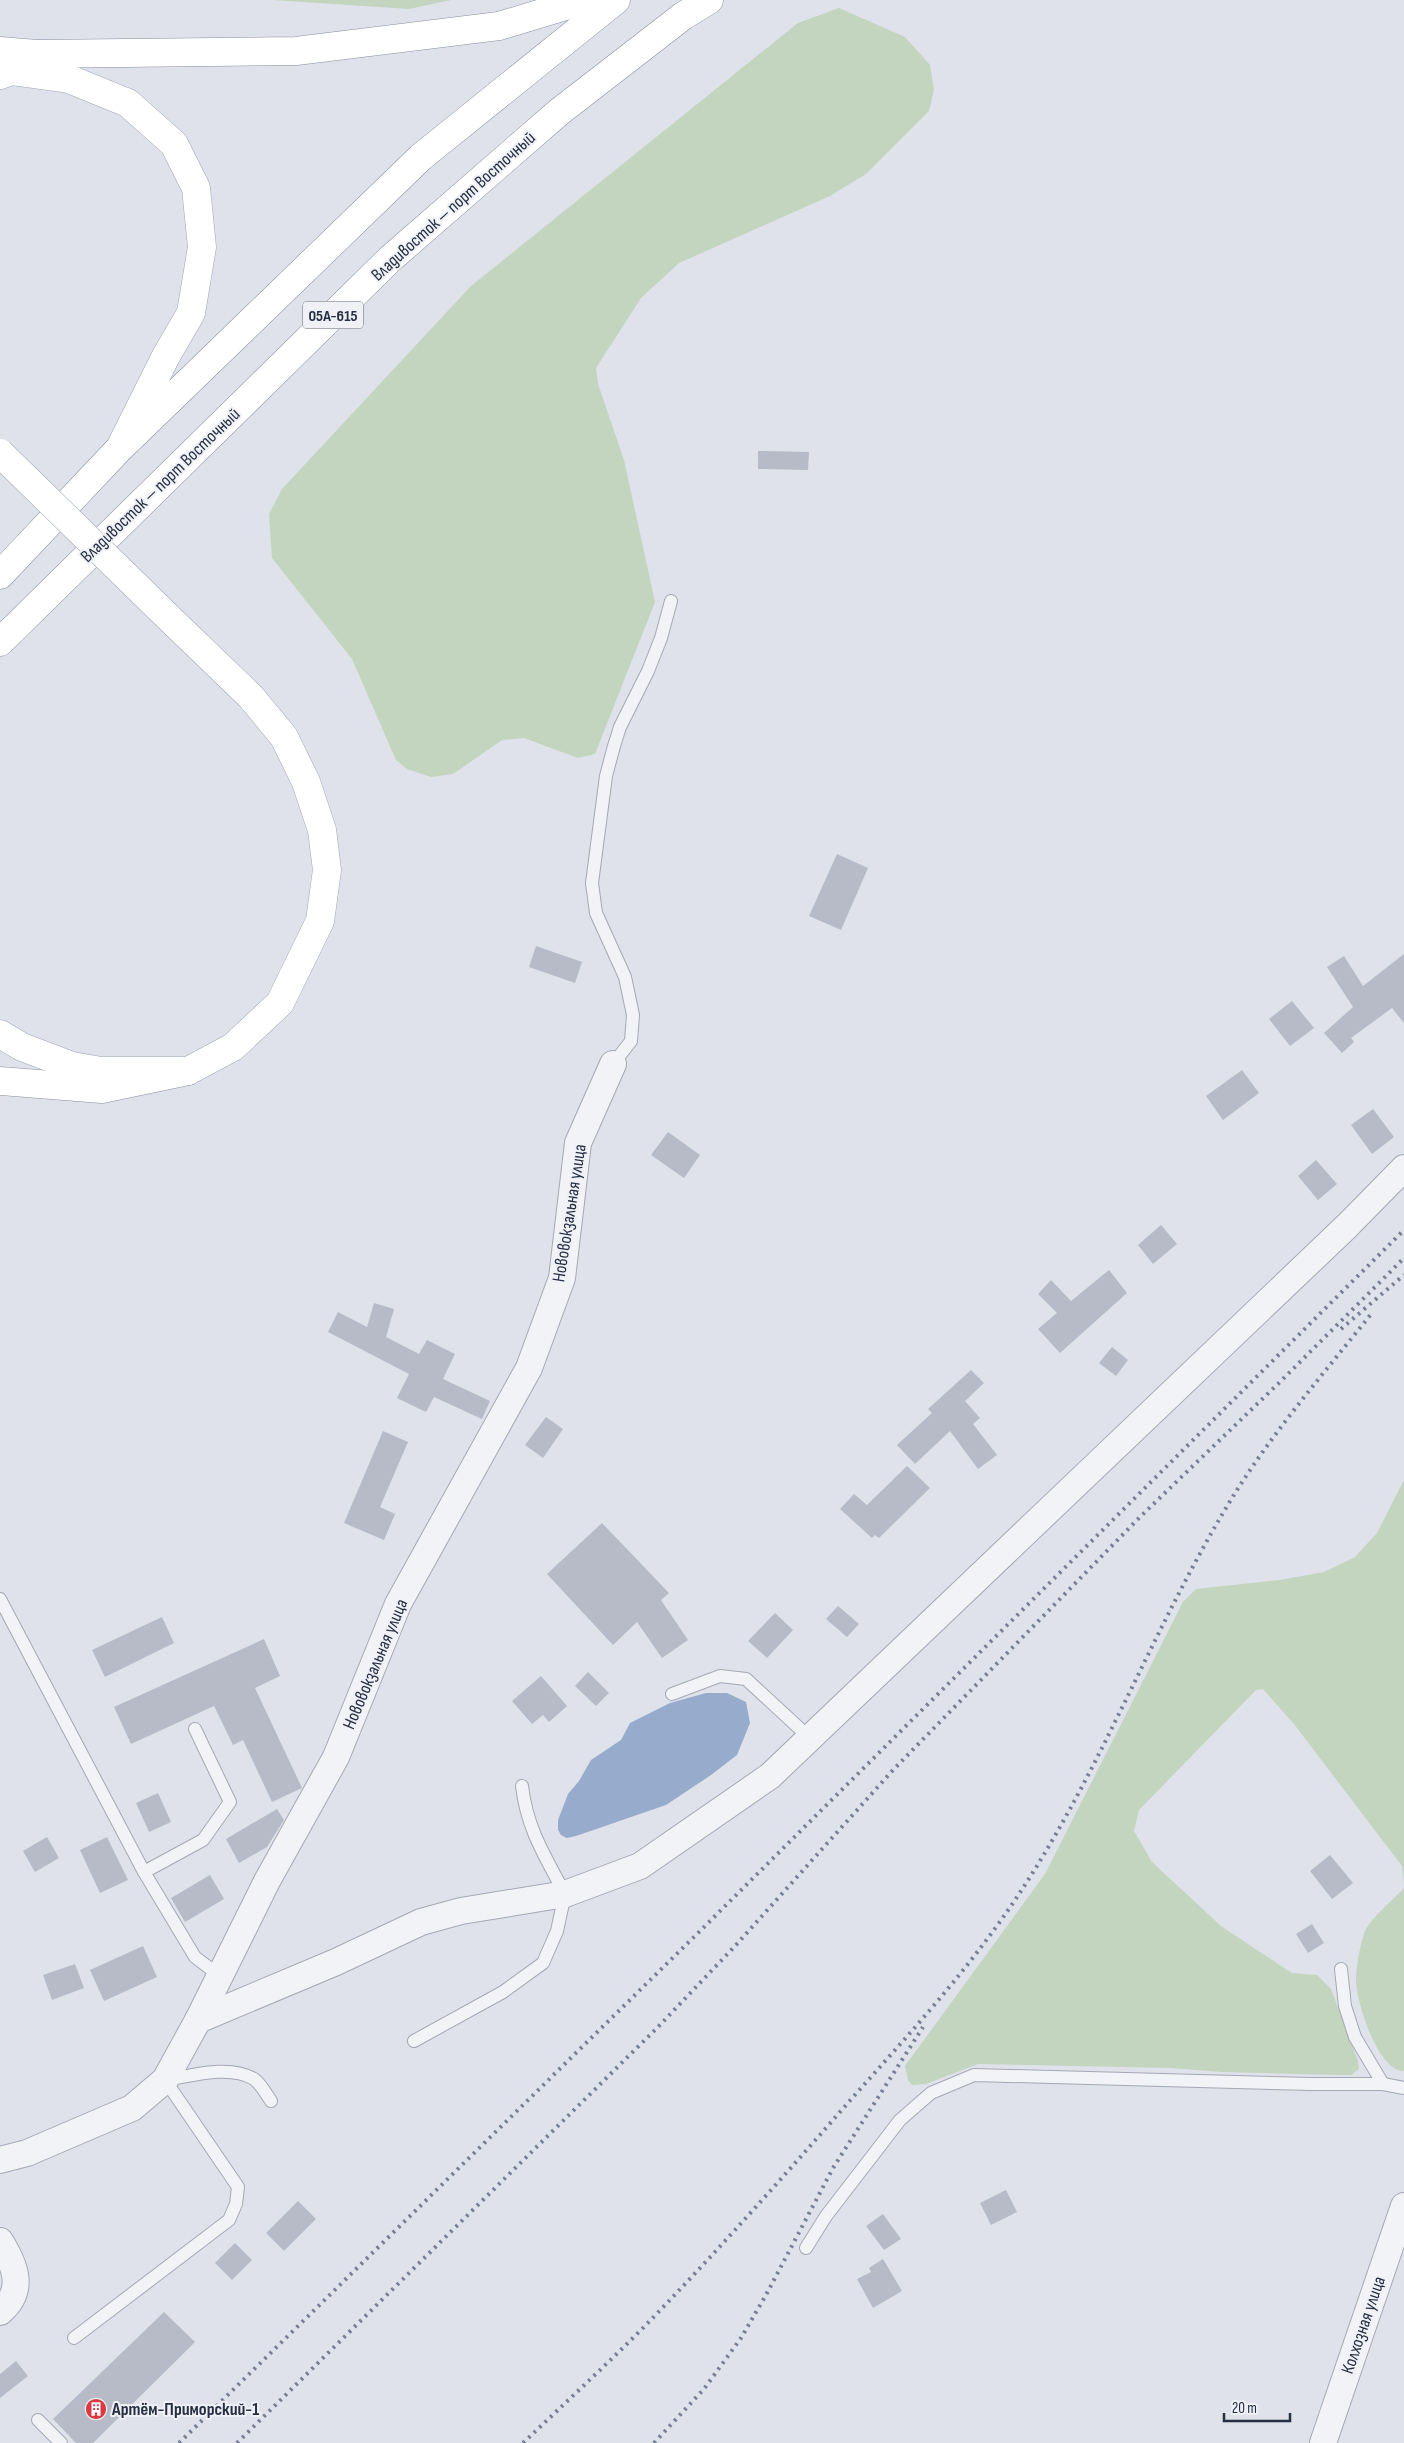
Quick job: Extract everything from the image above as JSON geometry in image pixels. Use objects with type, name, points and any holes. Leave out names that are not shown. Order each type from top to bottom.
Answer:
[{"type":"main road","points":[[0,51],[38,54],[296,50],[499,26],[584,0]]},
{"type":"main road","name":"05А-615","points":[[0,575],[119,448],[421,156],[616,0]]},
{"type":"main road","name":"Владивосток — порт Восточный","points":[[1,642],[390,259],[559,112],[684,16],[708,0]]},
{"type":"main road","points":[[0,75],[11,72],[69,79],[128,103],[174,144],[196,188],[202,247],[191,313],[166,356],[119,448]]},
{"type":"main road","points":[[0,453],[251,697],[284,737],[306,782],[317,814],[322,830],[327,870],[320,921],[280,1003],[233,1047],[188,1071],[102,1089],[0,1081]]},
{"type":"main road","points":[[0,1034],[22,1047],[72,1066],[101,1071],[188,1071]]},
{"type":"street","name":"Нововокзальная улица","points":[[0,2160],[27,2153],[132,2108],[164,2080],[198,2020],[267,1881],[336,1757],[398,1604],[530,1368],[562,1278],[578,1143],[613,1064]]},
{"type":"street","points":[[198,2020],[282,1986],[421,1922],[461,1911],[565,1894],[640,1866],[770,1776],[811,1739],[1346,1226],[1404,1168]]},
{"type":"street","name":"Колхозная улица","points":[[1323,2443],[1404,2206]]},
{"type":"street","points":[[0,2240],[16,2270],[16,2287],[7,2306],[0,2312]]},
{"type":"lane","points":[[613,1064],[631,1042],[633,1015],[625,977],[596,913],[592,883],[606,776],[614,746],[620,727],[652,663],[671,601]]},
{"type":"lane","points":[[0,1599],[144,1872],[196,1957],[220,1976]]},
{"type":"lane","points":[[672,1694],[720,1676],[746,1679],[811,1739]]},
{"type":"lane","points":[[144,1872],[203,1840],[230,1802],[195,1729]]},
{"type":"lane","points":[[414,2040],[503,1992],[543,1963],[556,1931],[565,1894],[534,1836],[525,1811],[522,1786]]},
{"type":"lane","points":[[1341,1969],[1345,2006],[1355,2036],[1383,2084]]},
{"type":"lane","points":[[74,2338],[229,2220],[236,2204],[238,2187],[164,2080],[200,2074],[238,2072],[256,2080],[271,2101]]},
{"type":"lane","points":[[806,2248],[826,2216],[900,2120],[931,2093],[974,2075],[1311,2084],[1383,2084],[1404,2088]]},
{"type":"lane","points":[[38,2420],[61,2443]]},
{"type":"green space","points":[[273,0],[451,0],[409,9]]},
{"type":"green space","points":[[839,8],[905,37],[930,65],[934,90],[929,111],[866,174],[830,196],[679,263],[641,298],[596,368],[598,384],[624,460],[655,602],[595,754],[578,758],[524,738],[502,740],[453,774],[431,777],[407,769],[396,760],[352,659],[272,558],[269,514],[282,489],[471,286],[798,23]]},
{"type":"green space","points":[[1404,1480],[1404,1883],[1402,1866],[1294,1724],[1263,1689],[1256,1690],[1139,1810],[1134,1831],[1152,1862],[1222,1927],[1292,1973],[1317,1975],[1331,1989],[1358,2061],[1359,2069],[1351,2075],[1335,2075],[1222,2072],[1171,2068],[978,2064],[926,2084],[912,2085],[908,2080],[905,2066],[1045,1874],[1183,1602],[1196,1589],[1280,1580],[1324,1572],[1355,1557],[1377,1533]]},
{"type":"green space","points":[[1404,1888],[1404,2071],[1395,2068],[1378,2049],[1360,2004],[1356,1981],[1361,1943],[1365,1931],[1377,1915]]},
{"type":"water","points":[[706,1693],[727,1693],[746,1702],[750,1723],[737,1755],[666,1805],[576,1836],[567,1838],[561,1835],[558,1830],[558,1820],[568,1794],[579,1781],[591,1760],[621,1740],[630,1723],[670,1703]]},
{"type":"building","points":[[758,451],[809,452],[808,470],[758,469]]},
{"type":"building","points":[[837,854],[868,868],[841,930],[809,916]]},
{"type":"building","points":[[536,946],[582,962],[575,983],[529,967]]},
{"type":"building","points":[[1404,954],[1404,1023],[1392,1008],[1351,1038],[1354,1042],[1342,1053],[1324,1033],[1353,1007],[1327,967],[1344,956],[1363,986]]},
{"type":"building","points":[[1292,1001],[1314,1028],[1290,1046],[1269,1019]]},
{"type":"building","points":[[1242,1070],[1259,1093],[1223,1120],[1206,1096]]},
{"type":"building","points":[[1373,1109],[1394,1137],[1372,1154],[1351,1125]]},
{"type":"building","points":[[668,1132],[700,1155],[684,1178],[651,1155]]},
{"type":"building","points":[[1316,1160],[1337,1184],[1318,1200],[1298,1176]]},
{"type":"building","points":[[1161,1225],[1177,1244],[1153,1264],[1138,1245]]},
{"type":"building","points":[[1109,1270],[1127,1293],[1060,1353],[1038,1329],[1057,1313],[1038,1294],[1051,1280],[1071,1301]]},
{"type":"building","points":[[374,1303],[394,1309],[386,1337],[419,1354],[427,1340],[455,1354],[443,1379],[490,1401],[482,1419],[434,1397],[426,1412],[397,1398],[409,1374],[328,1332],[338,1312],[367,1327]]},
{"type":"building","points":[[1112,1347],[1128,1360],[1116,1376],[1099,1363]]},
{"type":"building","points":[[971,1370],[984,1383],[965,1401],[980,1418],[973,1424],[997,1455],[978,1469],[950,1431],[915,1464],[897,1445],[932,1413],[928,1409]]},
{"type":"building","points":[[546,1417],[563,1429],[543,1458],[525,1445]]},
{"type":"building","points":[[383,1431],[408,1442],[380,1507],[395,1514],[384,1540],[344,1523]]},
{"type":"building","points":[[907,1466],[930,1488],[879,1538],[875,1535],[872,1538],[840,1509],[854,1494],[867,1505]]},
{"type":"building","points":[[602,1523],[669,1593],[661,1600],[688,1640],[662,1658],[637,1622],[613,1645],[547,1574]]},
{"type":"building","points":[[838,1606],[859,1624],[847,1637],[826,1619]]},
{"type":"building","points":[[775,1613],[793,1630],[767,1658],[748,1641]]},
{"type":"building","points":[[162,1617],[174,1643],[105,1677],[92,1650]]},
{"type":"building","points":[[264,1639],[280,1676],[255,1688],[302,1788],[272,1802],[243,1740],[233,1745],[214,1706],[131,1744],[114,1707]]},
{"type":"building","points":[[588,1672],[609,1693],[596,1706],[575,1686]]},
{"type":"building","points":[[541,1676],[567,1706],[549,1722],[543,1715],[532,1724],[512,1701]]},
{"type":"building","points":[[158,1793],[171,1822],[149,1832],[136,1803]]},
{"type":"building","points":[[277,1809],[284,1820],[267,1847],[239,1863],[226,1839]]},
{"type":"building","points":[[47,1837],[59,1858],[35,1872],[23,1851]]},
{"type":"building","points":[[107,1837],[128,1880],[100,1893],[80,1850]]},
{"type":"building","points":[[1330,1855],[1353,1883],[1332,1899],[1310,1871]]},
{"type":"building","points":[[210,1875],[224,1899],[185,1922],[171,1898]]},
{"type":"building","points":[[1312,1924],[1324,1943],[1308,1953],[1296,1934]]},
{"type":"building","points":[[143,1946],[157,1977],[104,2001],[90,1970]]},
{"type":"building","points":[[75,1964],[84,1988],[52,2000],[43,1975]]},
{"type":"building","points":[[1006,2190],[1017,2212],[991,2225],[980,2203]]},
{"type":"building","points":[[298,2201],[316,2219],[284,2251],[266,2233]]},
{"type":"building","points":[[883,2214],[901,2239],[884,2250],[866,2226]]},
{"type":"building","points":[[235,2243],[252,2260],[232,2280],[215,2263]]},
{"type":"building","points":[[883,2259],[902,2291],[873,2308],[857,2279],[871,2272],[869,2268]]},
{"type":"building","points":[[164,2312],[195,2342],[93,2443],[76,2443],[53,2419]]},
{"type":"building","points":[[16,2361],[28,2376],[0,2398],[0,2374]]},
{"type":"railway","points":[[179,2443],[695,1936],[1404,1230]]},
{"type":"railway","points":[[237,2443],[658,2027],[736,1945],[893,1770],[1140,1517],[1282,1380],[1404,1258]]},
{"type":"railway","points":[[1341,1329],[1404,1275]]},
{"type":"railway","points":[[523,2443],[642,2329],[723,2243],[918,2024],[999,1924],[1046,1851],[1073,1804],[1196,1560],[1239,1486],[1294,1410],[1372,1313]]},
{"type":"railway","points":[[654,2443],[704,2389],[741,2338],[766,2295],[833,2168],[923,2027]]},
{"type":"place","name":"Артём-Приморский-1","points":[[96,2409]]}]
